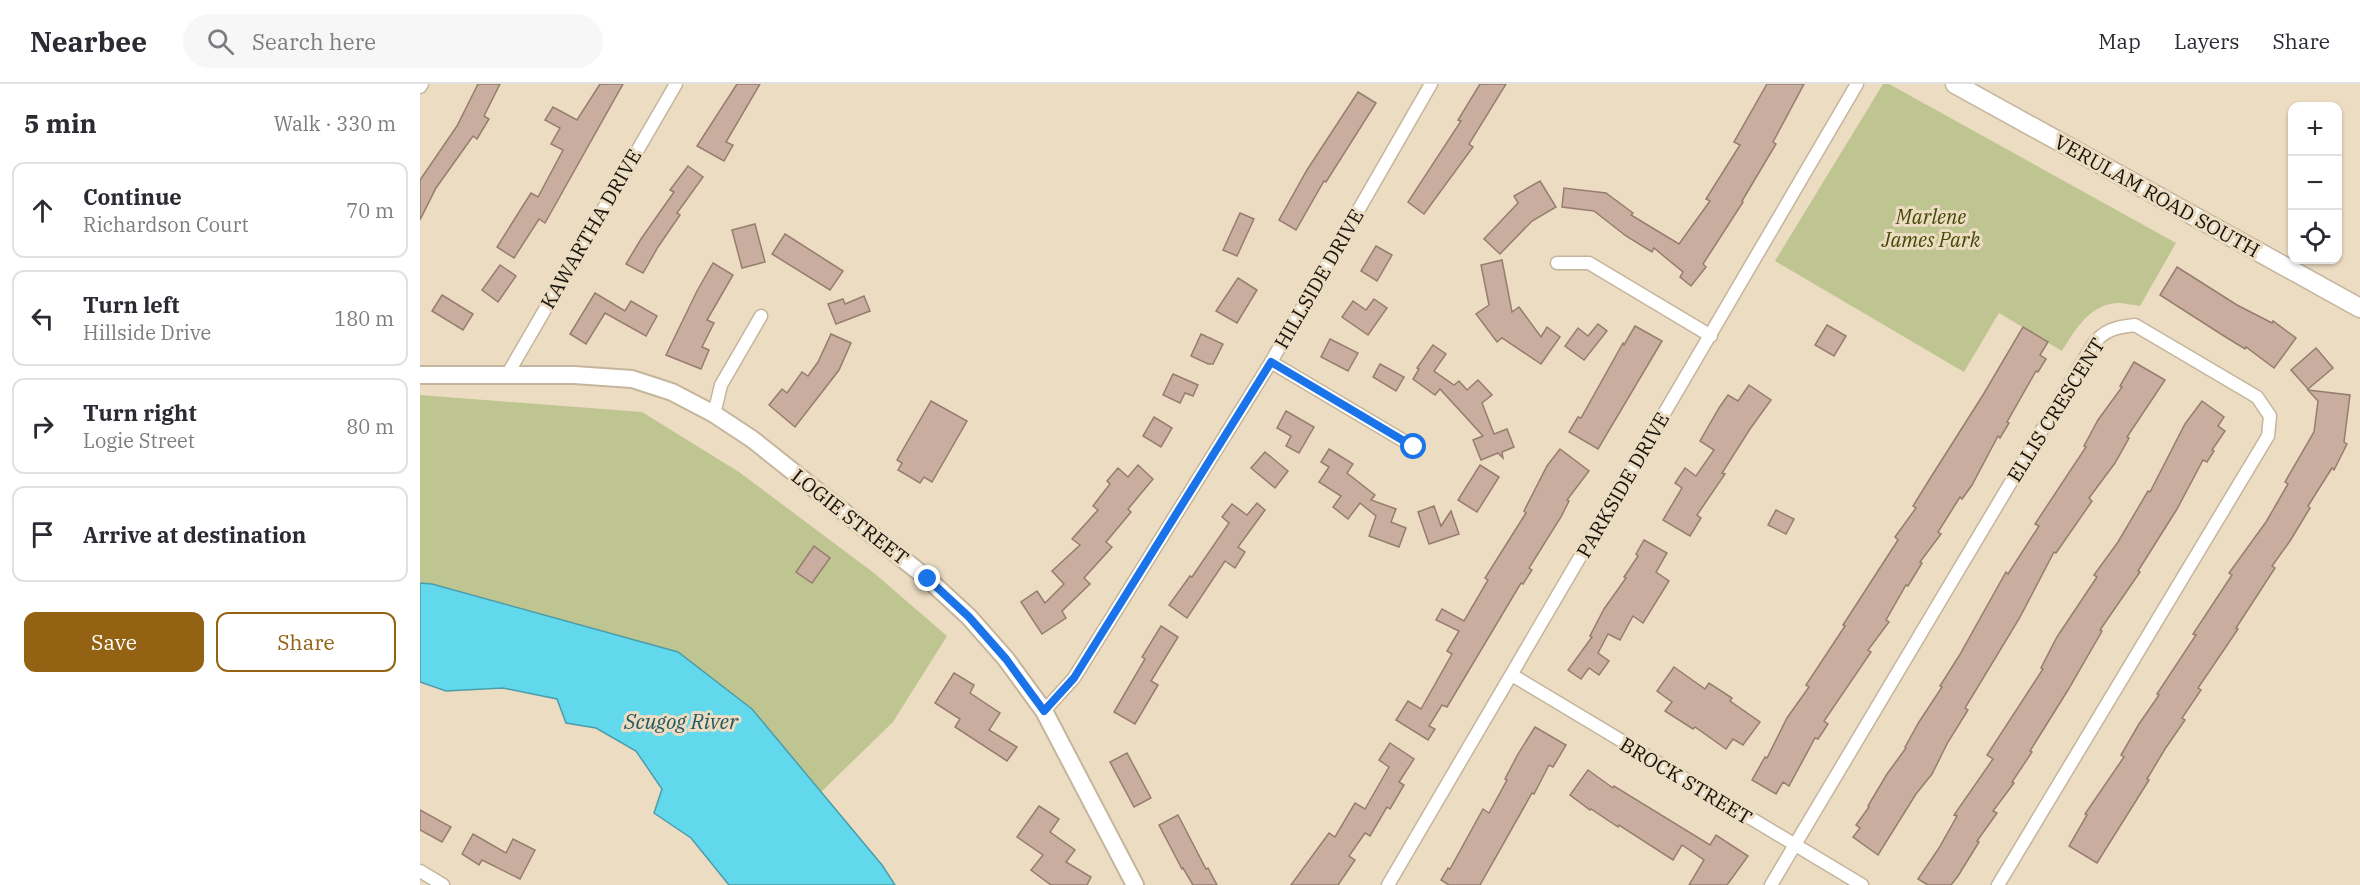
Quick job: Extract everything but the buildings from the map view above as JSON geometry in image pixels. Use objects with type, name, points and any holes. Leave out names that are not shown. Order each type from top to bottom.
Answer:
[{"type":"main road","name":"VERULAM ROAD SOUTH","points":[[1955,84],[2360,308]]},
{"type":"street","name":"KAWARTHA DRIVE","points":[[507,375],[676,84]]},
{"type":"street","name":"HILLSIDE DRIVE","points":[[1044,711],[1074,678],[1271,362],[1431,84]]},
{"type":"street","name":"PARKSIDE DRIVE","points":[[1388,885],[1857,84]]},
{"type":"street","points":[[1557,263],[1590,263],[1711,336]]},
{"type":"street","points":[[714,414],[721,385],[761,316]]},
{"type":"street","name":"ELLIS CRESCENT","points":[[1771,885],[2092,346],[2106,331],[2135,325],[2257,397],[2270,416],[2268,436],[1998,885]]},
{"type":"street","points":[[1271,362],[1414,447]]},
{"type":"street","name":"LOGIE STREET","points":[[420,375],[574,375],[632,379],[672,392],[714,414],[752,439],[928,579],[969,617],[1006,659],[1044,711],[1135,885]]},
{"type":"street","name":"BROCK STREET","points":[[1512,675],[1862,885]]},
{"type":"street","points":[[420,871],[443,885]]},
{"type":"green space","name":"Marlene James Park","points":[[1883,84],[1889,84],[2176,243],[2140,306],[2117,303],[2098,308],[2084,320],[2062,351],[1999,313],[1964,372],[1775,261]]},
{"type":"green space","points":[[420,395],[642,412],[739,472],[874,573],[947,636],[893,722],[821,792],[752,709],[432,584],[420,583]]},
{"type":"water","name":"Scugog River","points":[[420,583],[432,584],[678,652],[752,709],[882,865],[895,885],[729,885],[691,838],[654,813],[662,789],[636,751],[596,728],[566,723],[557,699],[503,688],[446,691],[420,682]]},
{"type":"route","points":[[928,579],[969,617],[1006,659],[1044,711],[1074,678],[1271,362],[1414,447]]}]
